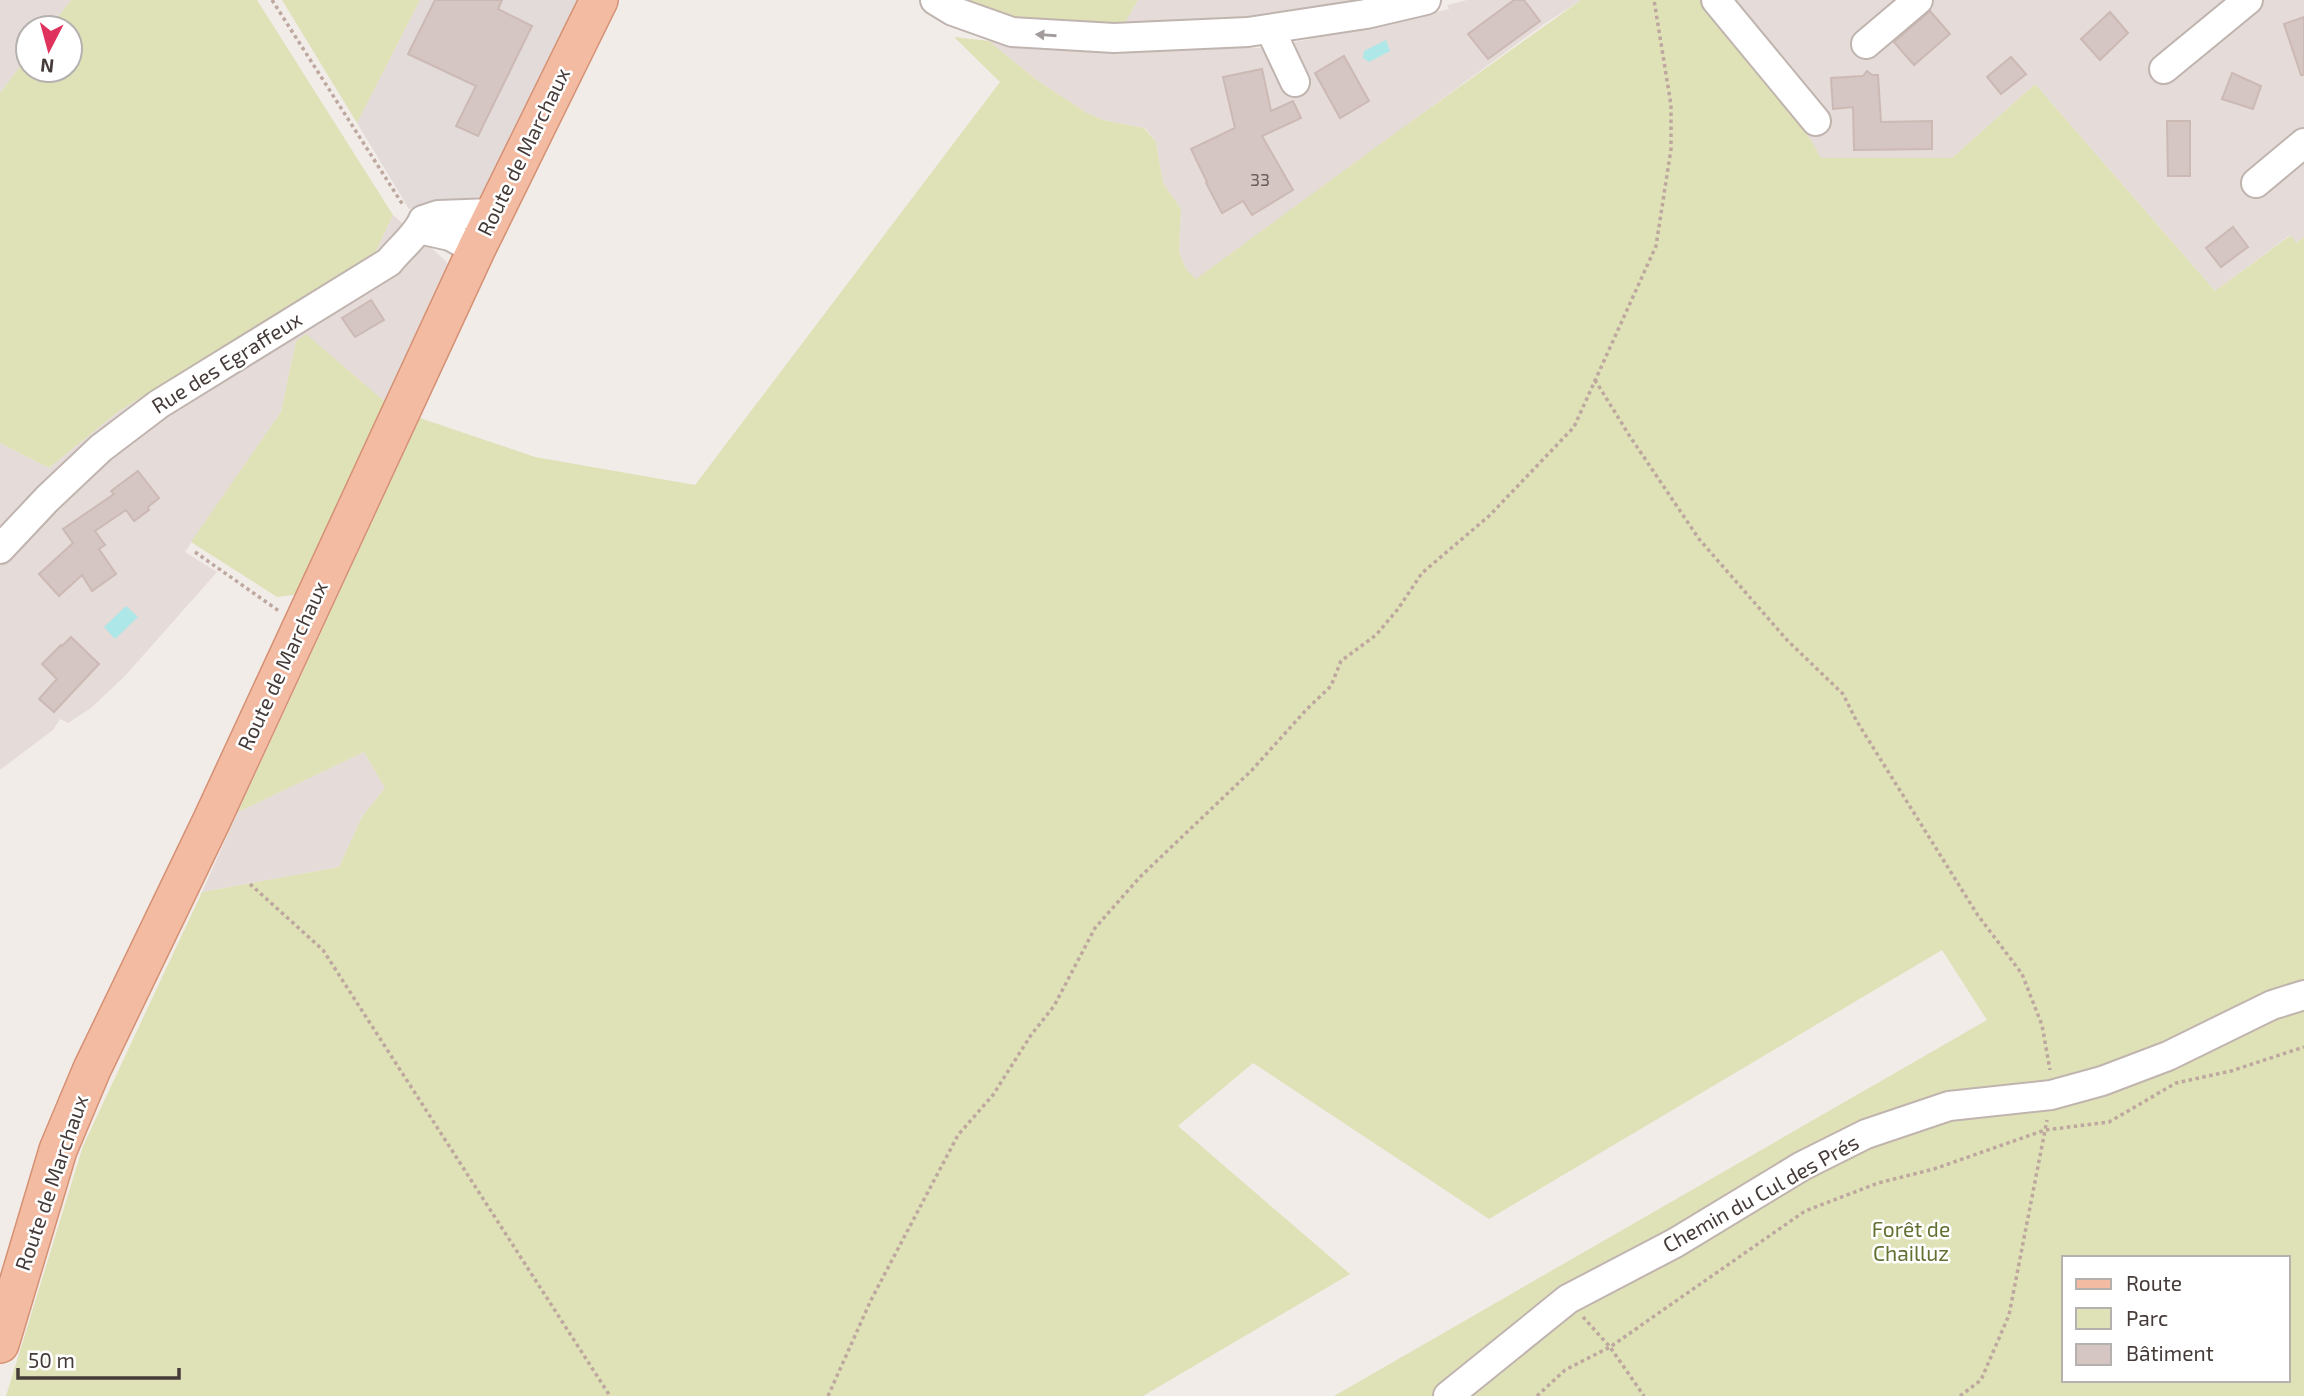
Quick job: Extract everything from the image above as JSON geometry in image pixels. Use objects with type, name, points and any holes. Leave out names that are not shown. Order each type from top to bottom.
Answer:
[{"type":"main road","name":"Route de Marchaux","points":[[0,1344],[58,1150],[92,1069],[211,822],[493,213],[599,0]]},
{"type":"street","points":[[935,0],[953,11],[1012,32],[1114,38],[1270,29],[1366,14],[1426,0]]},
{"type":"street","points":[[1716,0],[1816,121]]},
{"type":"street","points":[[1866,44],[1918,0]]},
{"type":"street","points":[[2164,69],[2248,0]]},
{"type":"street","points":[[1270,29],[1294,82]]},
{"type":"street","points":[[2256,183],[2304,143]]},
{"type":"street","name":"Rue des Egraffeux","points":[[0,549],[47,499],[101,448],[159,404],[389,261],[419,229],[423,220],[438,215],[493,213]]},
{"type":"street","points":[[419,229],[450,236],[476,250]]},
{"type":"street","name":"Chemin du Cul des Prés","points":[[1448,1396],[1568,1299],[1675,1243],[1802,1166],[1866,1134],[1949,1106],[2051,1095],[2102,1081],[2168,1056],[2272,1005],[2304,995]]},
{"type":"path","points":[[272,0],[419,229]]},
{"type":"path","points":[[828,1396],[872,1300],[958,1135],[993,1095],[1031,1035],[1054,1006],[1095,928],[1140,877],[1252,770],[1331,686],[1341,661],[1376,635],[1398,609],[1422,573],[1489,516],[1574,426],[1656,246],[1665,201],[1671,149],[1671,105],[1654,0]]},
{"type":"path","points":[[1595,379],[1699,539],[1787,640],[1843,694],[1928,838],[1977,914],[2022,974],[2042,1025],[2052,1079],[2051,1095]]},
{"type":"path","points":[[195,552],[301,627]]},
{"type":"path","points":[[250,884],[323,950],[610,1396]]},
{"type":"path","points":[[1537,1396],[1565,1370],[1610,1347],[1805,1212],[1878,1182],[1934,1169],[2045,1129],[2109,1122],[2176,1083],[2231,1071],[2304,1047]]},
{"type":"path","points":[[1961,1396],[1980,1380],[2008,1315],[2045,1129]]},
{"type":"path","points":[[1568,1299],[1610,1347],[1644,1396]]},
{"type":"shaded area","points":[[0,0],[71,0],[60,14],[14,14],[14,74],[0,93]]},
{"type":"shaded area","points":[[420,0],[581,0],[485,196],[409,209],[357,123]]},
{"type":"shaded area","points":[[1138,0],[1389,0],[1265,26],[1123,26]]},
{"type":"shaded area","points":[[1467,0],[1581,0],[1544,24],[1196,280],[1186,269],[1179,252],[1181,209],[1163,183],[1156,142],[1145,128],[1103,120],[1087,113],[1038,81],[989,41],[1268,48],[1449,9],[1447,5]]},
{"type":"shaded area","points":[[1726,0],[2304,0],[2304,237],[2296,243],[2290,235],[2215,291],[2035,84],[1952,158],[1821,158]]},
{"type":"shaded area","points":[[393,215],[446,261],[452,275],[390,406],[306,335],[296,341],[281,412],[185,552],[217,572],[125,676],[91,708],[68,723],[60,719],[53,730],[0,770],[0,443],[49,468],[119,411],[375,253]]},
{"type":"shaded area","points":[[364,752],[385,788],[362,817],[339,867],[202,892],[238,812]]},
{"type":"green space","points":[[71,0],[257,0],[393,215],[375,253],[119,411],[49,468],[0,443],[0,93],[14,74],[14,84],[84,84],[84,14],[60,14]]},
{"type":"green space","points":[[282,0],[420,0],[357,123]]},
{"type":"green space","points":[[958,0],[1138,0],[1123,26],[1017,21]]},
{"type":"green space","name":"Forêt de Chailluz","points":[[1581,0],[1705,0],[1802,125],[1821,158],[1952,158],[2035,84],[2215,291],[2291,235],[2296,243],[2304,237],[2304,1396],[1334,1396],[1987,1020],[1942,950],[1489,1219],[1253,1063],[1178,1126],[1350,1274],[1143,1396],[6,1396],[83,1146],[202,892],[339,867],[362,817],[385,788],[364,752],[238,812],[420,418],[535,457],[695,485],[1000,82],[954,37],[989,41],[1038,81],[1087,113],[1103,120],[1144,128],[1156,142],[1163,183],[1181,209],[1179,252],[1186,269],[1196,279]]},
{"type":"green space","points":[[306,334],[390,406],[301,594],[277,597],[191,542],[281,412],[296,341]]},
{"type":"water","points":[[1386,40],[1390,51],[1369,62],[1363,58],[1364,51]]},
{"type":"water","points":[[126,606],[138,617],[115,639],[104,627]]},
{"type":"building","points":[[435,0],[502,0],[498,9],[532,26],[478,136],[456,126],[476,86],[408,54]]},
{"type":"building","points":[[1514,0],[1524,0],[1540,21],[1488,59],[1468,34]]},
{"type":"building","points":[[1930,11],[1950,34],[1914,65],[1894,42]]},
{"type":"building","points":[[2110,12],[2128,33],[2100,60],[2081,39]]},
{"type":"building","points":[[2304,17],[2304,75],[2301,75],[2284,24]]},
{"type":"building","points":[[1344,56],[1369,101],[1340,118],[1315,73]]},
{"type":"building","points":[[2011,57],[2026,74],[2001,94],[1987,77]]},
{"type":"building","points":[[1262,69],[1271,111],[1293,101],[1301,118],[1262,136],[1293,190],[1252,215],[1243,201],[1222,213],[1191,149],[1235,128],[1223,77]]},
{"type":"building","points":[[1867,71],[1878,75],[1881,122],[1932,121],[1932,149],[1854,150],[1853,107],[1833,109],[1831,78],[1863,76]]},
{"type":"building","points":[[2232,73],[2261,86],[2253,109],[2222,99]]},
{"type":"building","points":[[2167,121],[2190,121],[2190,176],[2168,176]]},
{"type":"building","points":[[2233,227],[2248,247],[2221,267],[2206,248]]},
{"type":"building","points":[[371,300],[384,320],[355,337],[342,318]]},
{"type":"building","points":[[138,471],[159,498],[134,521],[126,510],[95,531],[105,545],[99,549],[116,574],[92,591],[82,575],[59,596],[39,574],[73,543],[63,529],[114,494],[111,491]]},
{"type":"building","points":[[71,637],[99,664],[54,712],[39,699],[57,679],[42,664]]}]
